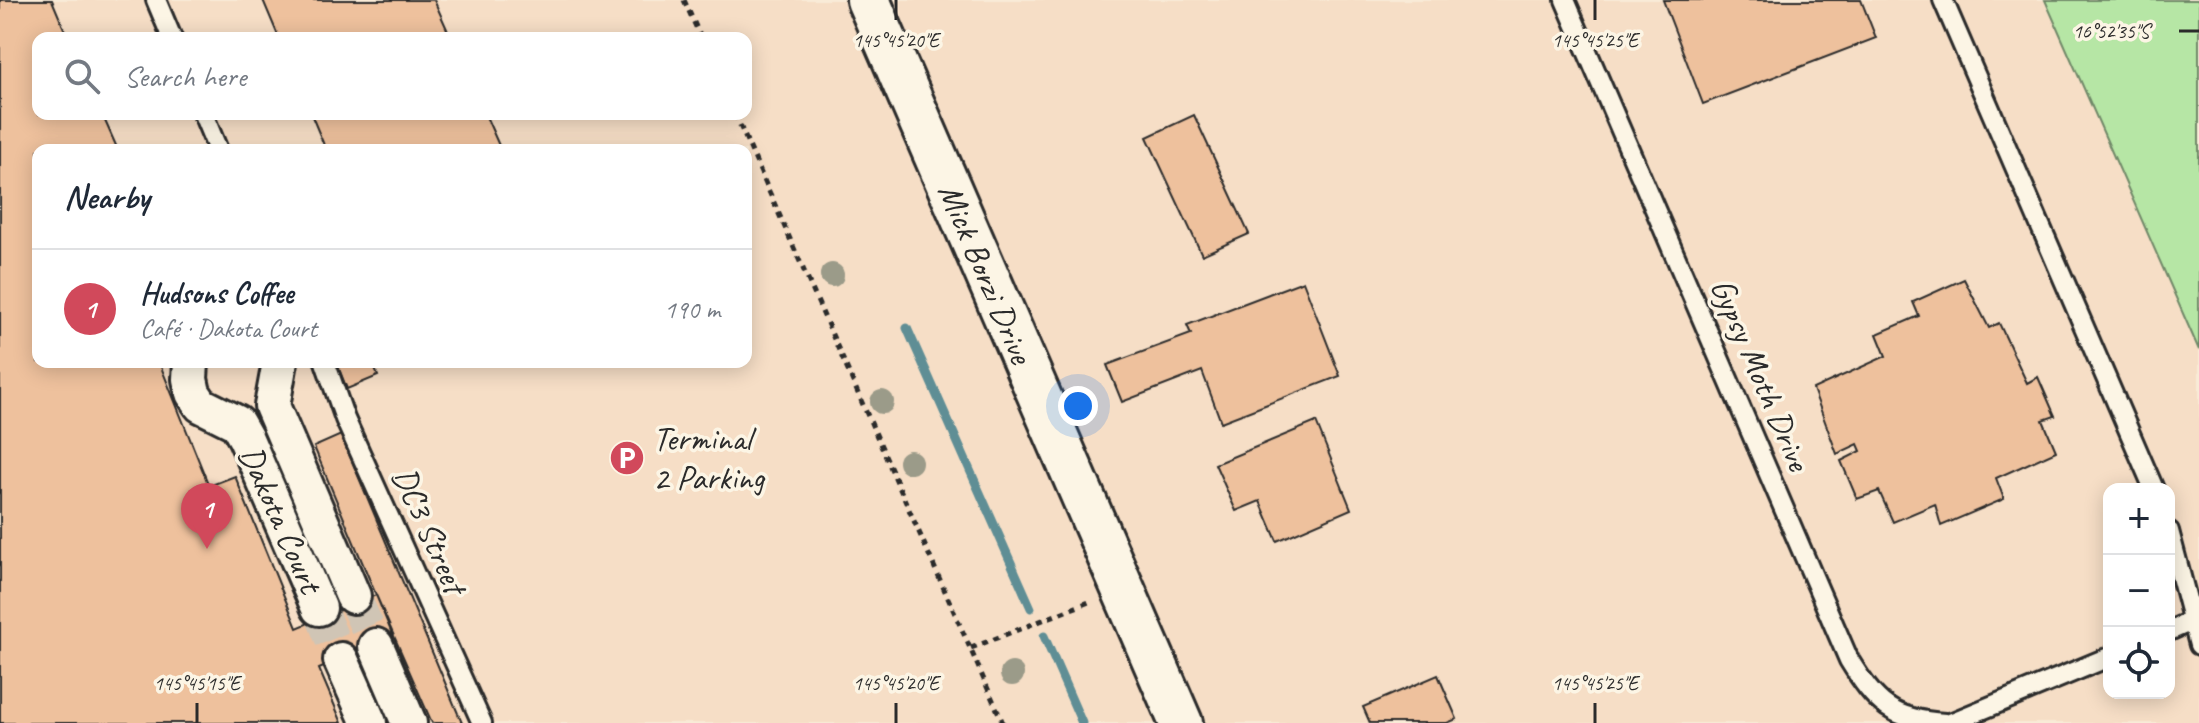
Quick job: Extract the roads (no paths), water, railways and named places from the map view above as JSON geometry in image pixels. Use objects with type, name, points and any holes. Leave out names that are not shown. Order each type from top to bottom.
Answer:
[{"type":"street","name":"Mick Borzi Drive","points":[[868,0],[1181,723]]},
{"type":"street","name":"Dakota Court","points":[[191,368],[193,393],[201,405],[237,423],[246,439],[319,608]]},
{"type":"street","name":"Dakota Court","points":[[279,368],[272,406],[353,596]]},
{"type":"street","points":[[376,646],[409,723]]},
{"type":"street","points":[[341,660],[369,723]]},
{"type":"lane","points":[[156,0],[169,32]]},
{"type":"lane","name":"Gypsy Moth Drive","points":[[1565,0],[1849,660],[1868,691],[1890,711],[1917,722],[1948,723],[2103,660]]},
{"type":"lane","points":[[1943,0],[2151,483]]},
{"type":"lane","points":[[206,120],[216,144]]},
{"type":"lane","name":"DC3 Street","points":[[327,368],[345,419],[482,723]]},
{"type":"lane","points":[[2175,552],[2199,645]]},
{"type":"lane","points":[[2175,628],[2194,620]]},
{"type":"waterway","points":[[907,328],[1031,608]]},
{"type":"waterway","points":[[1044,636],[1082,723]]},
{"type":"tunnel","points":[[353,596],[376,646]]},
{"type":"tunnel","points":[[319,608],[341,660]]},
{"type":"place","name":"Terminal 2 Parking","points":[[627,458]]},
{"type":"place","name":"Hudsons Coffee","points":[[207,549]]}]
